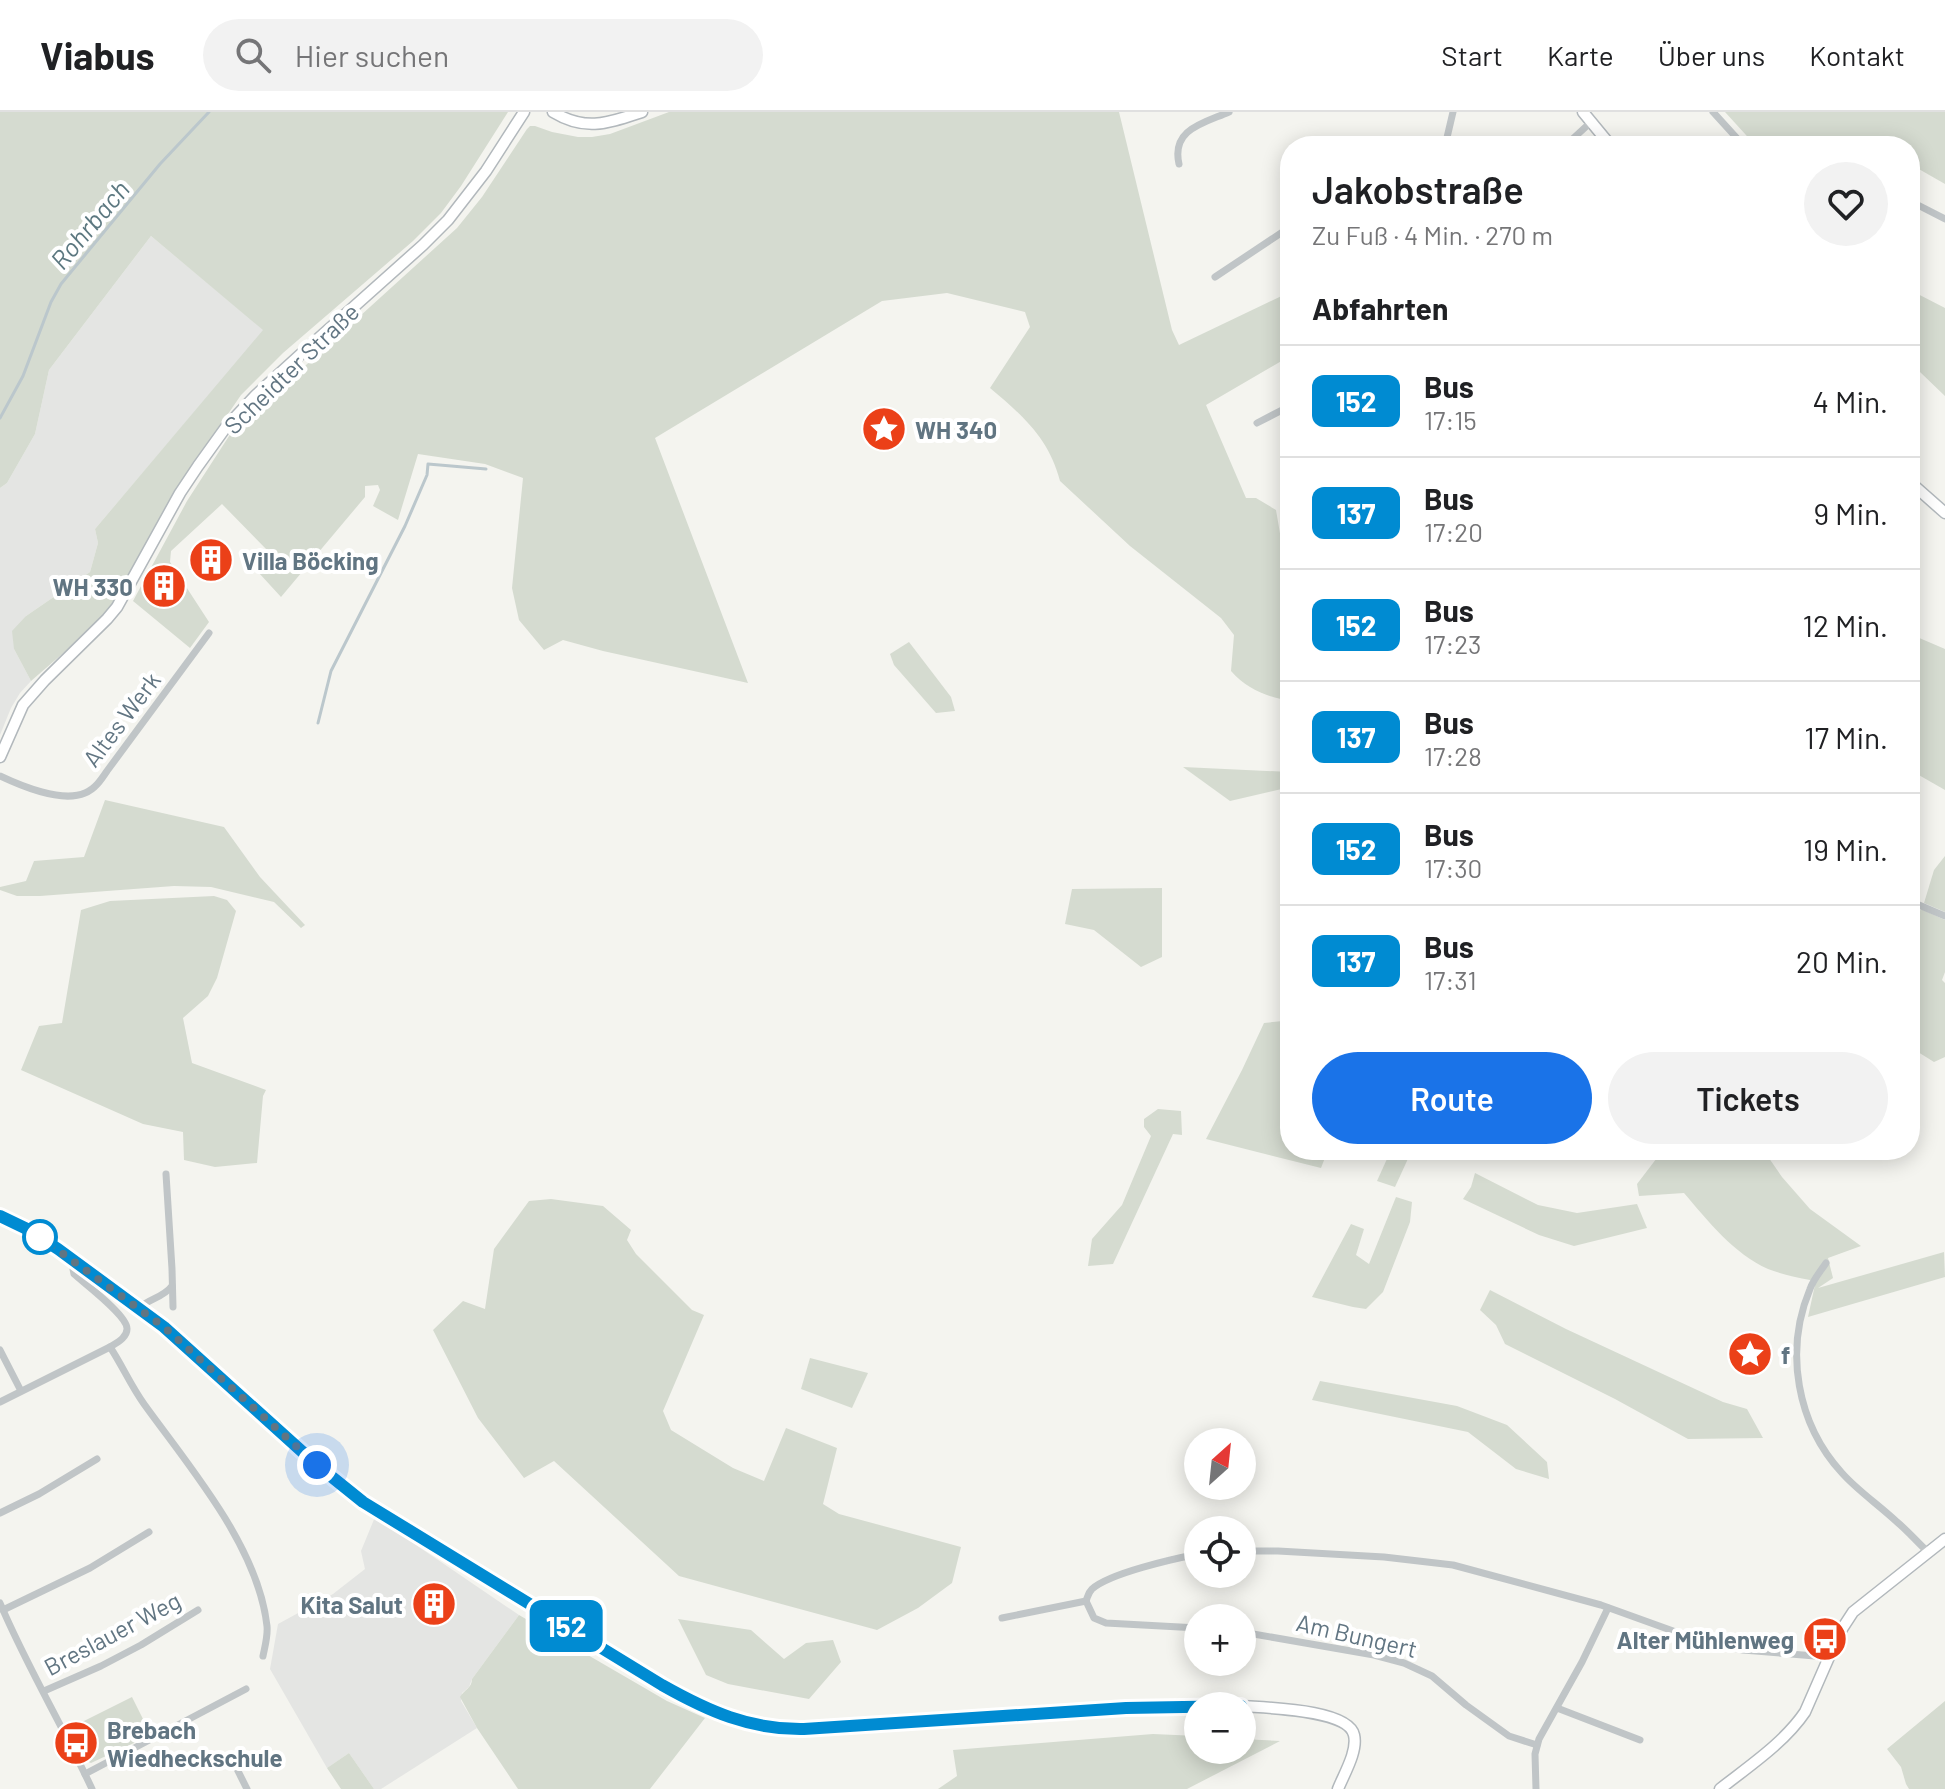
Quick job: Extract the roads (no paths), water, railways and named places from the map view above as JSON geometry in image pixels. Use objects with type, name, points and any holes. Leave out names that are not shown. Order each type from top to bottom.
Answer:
[{"type":"street","name":"Scheidter Straße","points":[[0,757],[23,705],[117,607],[180,493],[226,427],[256,395],[448,220],[486,171],[524,112]]},
{"type":"street","points":[[553,112],[572,122],[593,125],[642,112]]},
{"type":"street","points":[[1179,164],[1179,142],[1186,133],[1229,112]]},
{"type":"street","points":[[1447,136],[1453,112]]},
{"type":"street","points":[[1583,112],[1603,136]]},
{"type":"street","points":[[1713,112],[1735,136]]},
{"type":"street","points":[[1576,136],[1591,122]]},
{"type":"street","points":[[1920,206],[1945,219]]},
{"type":"street","points":[[1215,277],[1280,234]]},
{"type":"street","points":[[1257,423],[1280,411]]},
{"type":"street","points":[[1920,491],[1945,513]]},
{"type":"street","name":"Altes Werk","points":[[0,776],[49,793],[87,793],[95,787],[209,633]]},
{"type":"street","points":[[1920,905],[1945,916]]},
{"type":"street","points":[[166,1174],[173,1307]]},
{"type":"street","points":[[0,1216],[48,1242],[164,1327],[317,1465],[363,1502],[662,1685],[731,1719],[772,1729],[804,1729],[1184,1707]]},
{"type":"street","points":[[1826,1263],[1810,1287],[1801,1315],[1796,1350],[1797,1379],[1805,1410],[1821,1444],[1842,1473],[1928,1552]]},
{"type":"street","points":[[0,1402],[110,1347],[127,1333],[128,1327],[120,1315],[74,1274],[77,1264]]},
{"type":"street","points":[[139,1308],[167,1293],[173,1284]]},
{"type":"street","points":[[110,1347],[138,1396],[217,1507],[242,1549],[264,1608],[267,1630],[263,1656]]},
{"type":"street","points":[[0,1350],[21,1391]]},
{"type":"street","points":[[0,1513],[97,1459]]},
{"type":"street","points":[[92,1789],[1,1607],[90,1568],[149,1532]]},
{"type":"street","points":[[1720,1789],[1766,1753],[1800,1720],[1840,1632],[1853,1612],[1945,1539]]},
{"type":"street","points":[[1256,1551],[1384,1557],[1453,1565],[1608,1608],[1724,1646],[1829,1659]]},
{"type":"street","points":[[1184,1557],[1136,1569],[1106,1582],[1091,1590],[1086,1601],[1094,1618],[1106,1623],[1184,1627]]},
{"type":"street","points":[[1002,1618],[1086,1601]]},
{"type":"street","points":[[1536,1789],[1537,1745],[1608,1608]]},
{"type":"street","name":"Breslauer Weg","points":[[44,1691],[141,1645],[198,1610]]},
{"type":"street","name":"Am Bungert","points":[[1256,1634],[1404,1663],[1432,1676],[1509,1736],[1537,1745]]},
{"type":"street","points":[[85,1774],[246,1689]]},
{"type":"street","points":[[1256,1707],[1304,1711],[1349,1725],[1354,1735],[1353,1750],[1338,1789]]},
{"type":"street","points":[[1557,1708],[1640,1740]]},
{"type":"street","points":[[236,1767],[247,1789]]},
{"type":"waterway","name":"Rohrbach","points":[[0,418],[23,376],[61,284],[160,164],[209,112]]},
{"type":"waterway","points":[[318,723],[331,671],[405,526],[427,475],[428,464],[486,469]]},
{"type":"place","name":"WH 340","points":[[884,429]]},
{"type":"place","name":"Villa Böcking","points":[[211,560]]},
{"type":"place","name":"WH 330","points":[[164,586]]},
{"type":"place","name":"f","points":[[1750,1354]]},
{"type":"place","name":"Kita Salut","points":[[434,1604]]},
{"type":"place","name":"Alter Mühlenweg","points":[[1825,1639]]},
{"type":"place","name":"Brebach Wiedheckschule","points":[[76,1743]]}]
